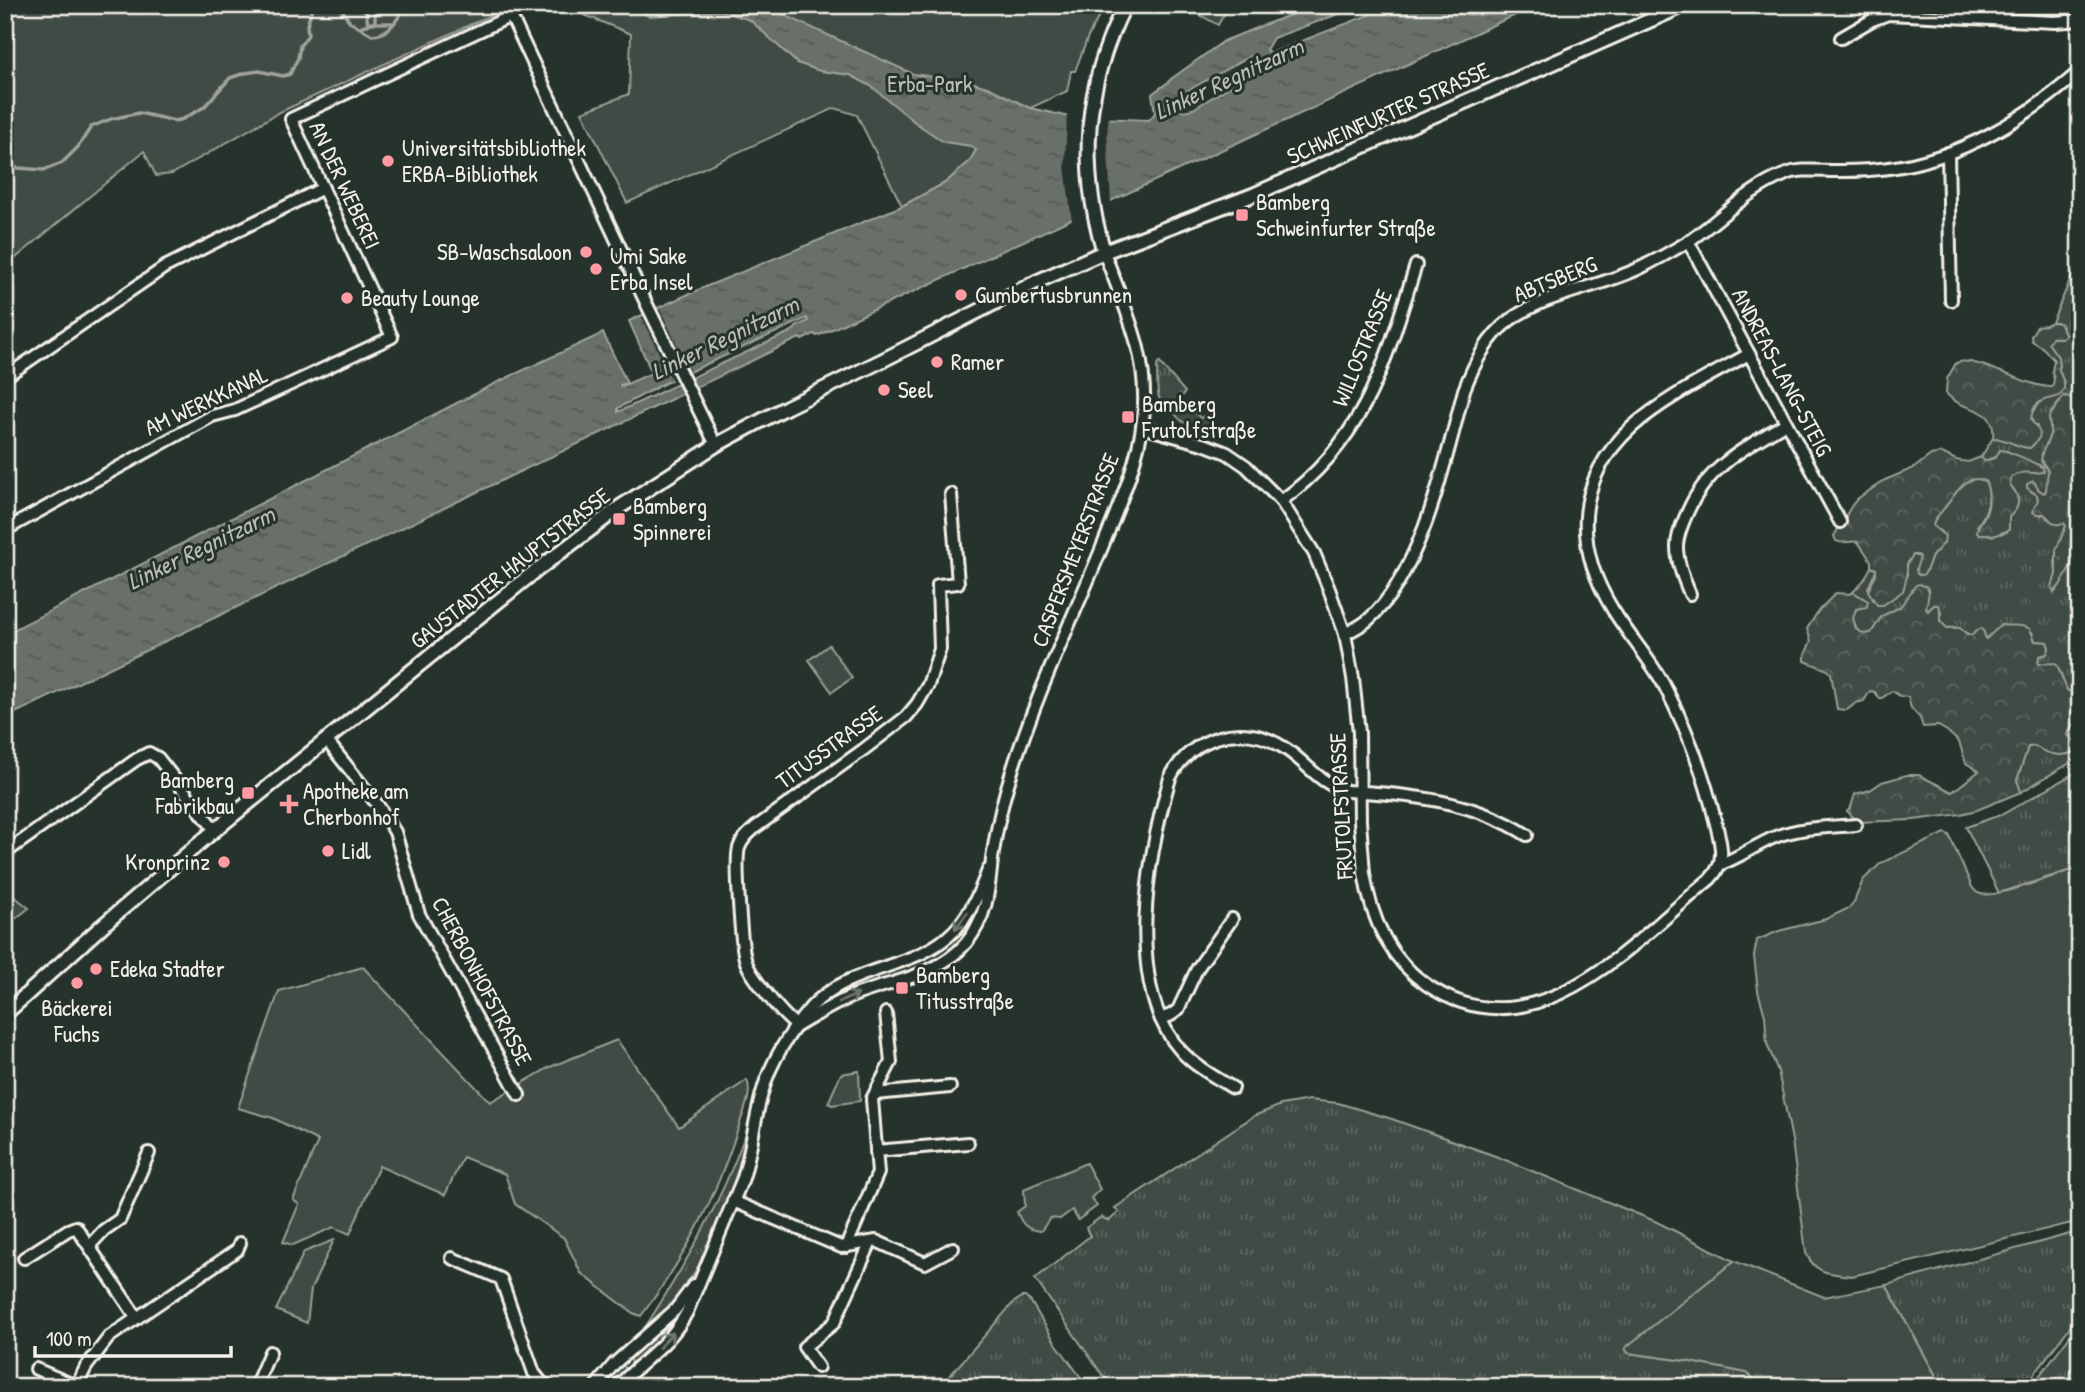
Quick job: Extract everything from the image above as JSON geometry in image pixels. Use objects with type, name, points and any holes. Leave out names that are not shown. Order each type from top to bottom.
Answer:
[{"type":"street","points":[[1104,252],[1091,197],[1087,151],[1095,89],[1108,44],[1125,5]]},
{"type":"street","name":"SCHWEINFURTER STRASSE","points":[[1104,252],[1253,195],[1685,5]]},
{"type":"street","points":[[1841,38],[1888,14],[2055,22],[2080,20]]},
{"type":"street","name":"AN DER WEBEREI","points":[[392,337],[291,119],[511,16],[690,396],[716,445]]},
{"type":"street","name":"ABTSBERG","points":[[1345,634],[1368,620],[1380,607],[1413,554],[1428,516],[1472,370],[1496,333],[1510,321],[1530,308],[1624,275],[1688,241],[1744,198],[1786,174],[1800,170],[1889,168],[1948,153],[2024,115],[2080,71]]},
{"type":"street","points":[[1948,153],[1951,300]]},
{"type":"street","points":[[5,377],[165,267],[323,188]]},
{"type":"street","name":"ANDREAS-LANG-STEIG","points":[[1688,241],[1840,522]]},
{"type":"street","name":"CASPERSMEYERSTRASSE","points":[[797,1026],[853,996],[936,967],[952,956],[973,934],[982,916],[989,893],[992,860],[1004,797],[1020,748],[1122,497],[1142,427],[1144,397],[1140,350],[1104,252]]},
{"type":"street","name":"GAUSTADTER HAUPTSTRASSE","points":[[5,1014],[102,926],[215,830],[620,507],[716,445],[787,407],[970,314],[1104,252]]},
{"type":"street","name":"WILLOSTRASSE","points":[[1281,501],[1307,482],[1340,446],[1355,424],[1377,380],[1416,265]]},
{"type":"street","name":"AM WERKKANAL","points":[[5,530],[212,416],[235,410],[392,337]]},
{"type":"street","points":[[1721,864],[1723,852],[1712,806],[1688,737],[1661,680],[1613,610],[1596,579],[1587,551],[1587,504],[1593,481],[1604,460],[1631,428],[1691,386],[1749,354]]},
{"type":"street","points":[[1690,594],[1677,547],[1691,502],[1701,486],[1725,461],[1786,423]]},
{"type":"street","name":"FRUTOLFSTRASSE","points":[[1142,427],[1182,437],[1227,453],[1255,474],[1281,501],[1314,553],[1345,634],[1357,706],[1359,791],[1367,894],[1385,938],[1411,973],[1447,995],[1494,1009],[1519,1007],[1569,990],[1631,948],[1710,879],[1721,864],[1776,836],[1806,829],[1856,825]]},
{"type":"street","name":"TITUSSTRASSE","points":[[797,1026],[787,1019],[746,963],[737,867],[739,848],[748,833],[863,750],[918,704],[928,685],[940,649],[938,585],[958,583],[951,494]]},
{"type":"street","points":[[1233,1088],[1192,1061],[1180,1049],[1161,1019],[1150,983],[1147,884],[1161,809],[1170,778],[1181,760],[1195,748],[1220,736],[1250,735],[1279,744],[1324,782],[1347,791],[1418,797],[1466,807],[1509,824],[1527,835]]},
{"type":"street","name":"CHERBONHOFSTRASSE","points":[[327,741],[377,804],[394,832],[419,914],[519,1095]]},
{"type":"street","points":[[5,853],[149,753],[158,758],[215,830]]},
{"type":"street","name":"CASPERSMEYERSTRASSE","points":[[617,1387],[662,1346],[681,1323],[696,1293],[749,1158],[764,1087],[772,1067],[797,1026],[826,993],[841,983],[926,951],[956,929],[973,906],[992,860]]},
{"type":"street","points":[[1161,1019],[1178,1010],[1197,969],[1231,919]]},
{"type":"street","points":[[846,1247],[878,1173],[872,1100],[891,1062],[886,1013]]},
{"type":"street","points":[[875,1094],[950,1087]]},
{"type":"street","points":[[876,1151],[968,1143]]},
{"type":"street","points":[[90,1245],[104,1230],[120,1219],[149,1153]]},
{"type":"street","points":[[733,1201],[841,1247],[876,1241],[925,1263],[953,1248]]},
{"type":"street","points":[[24,1258],[76,1227],[137,1318]]},
{"type":"street","points":[[818,1367],[804,1348],[834,1324],[871,1242]]},
{"type":"street","points":[[36,1369],[76,1386],[93,1356],[109,1337],[237,1250],[240,1243]]},
{"type":"street","points":[[452,1258],[501,1279],[534,1373],[542,1383],[551,1387]]},
{"type":"street","name":"CASPERSMEYERSTRASSE","points":[[595,1387],[614,1364],[676,1310],[703,1271]]},
{"type":"street","points":[[255,1387],[270,1352]]},
{"type":"green space","points":[[5,5],[513,5],[280,112],[172,174],[156,176],[144,151],[5,267]]},
{"type":"green space","name":"Erba-Park","points":[[560,5],[1105,5],[1088,37],[1075,71],[1071,71],[1067,91],[1030,108],[976,150],[970,161],[945,183],[902,206],[857,115],[835,108],[627,203],[582,112],[629,94],[631,34]]},
{"type":"green space","points":[[1182,5],[1229,5],[1218,25]]},
{"type":"green space","points":[[2080,258],[2080,400],[2064,396],[2051,413],[2051,431],[2041,461],[2048,470],[2048,487],[2044,493],[2035,483],[2030,491],[2037,495],[2038,503],[2034,508],[2041,515],[2044,514],[2049,520],[2064,523],[2066,526],[2055,562],[2056,574],[2052,588],[2056,591],[2067,573],[2080,540],[2080,698],[2065,687],[2059,670],[2038,664],[2039,656],[2045,655],[2049,648],[2047,642],[2035,641],[2032,632],[2001,625],[1986,639],[1984,633],[1977,630],[1972,635],[1957,628],[1948,628],[1943,626],[1941,612],[1934,605],[1928,611],[1909,596],[1900,607],[1882,616],[1871,633],[1864,634],[1856,629],[1853,618],[1856,609],[1868,602],[1853,592],[1871,567],[1876,569],[1868,588],[1873,600],[1886,603],[1903,588],[1908,563],[1913,555],[1920,557],[1919,575],[1925,573],[1932,556],[1940,547],[1942,533],[1933,526],[1935,520],[1962,486],[1972,480],[1985,481],[1989,493],[1984,516],[1977,526],[1982,534],[1993,536],[2007,532],[2009,517],[2018,502],[2010,485],[2011,478],[2017,473],[2042,466],[2018,458],[2007,451],[1983,461],[1981,457],[1993,438],[2030,448],[2035,443],[2037,426],[2031,415],[2041,402],[2056,397],[2064,383],[2058,357],[2048,343],[2052,338],[2062,338],[2064,330],[2057,322],[2052,322]]},
{"type":"green space","points":[[2059,323],[2066,335],[2052,338],[2048,343],[2058,357],[2064,390],[2059,396],[2040,402],[2034,408],[2031,420],[2040,436],[2030,448],[1993,438],[1990,419],[1953,400],[1946,393],[1947,379],[1956,363],[1964,361],[2041,386],[2052,387],[2054,360],[2032,341],[2031,336],[2037,326]]},
{"type":"green space","points":[[1159,362],[1185,392],[1172,411],[1168,412],[1158,390]]},
{"type":"green space","points":[[2064,396],[2080,400],[2080,482],[2076,515],[2079,534],[2070,566],[2054,593],[2052,587],[2056,574],[2056,550],[2066,526],[2064,523],[2055,523],[2044,514],[2033,512],[2038,498],[2027,488],[2027,484],[2033,481],[2039,490],[2044,493],[2046,491],[2048,470],[2041,456],[2050,434],[2049,417]]},
{"type":"green space","points":[[1188,403],[1200,418],[1206,415],[1210,430],[1191,426],[1176,415]]},
{"type":"green space","points":[[2000,450],[2028,460],[2044,471],[2020,473],[2011,478],[2010,485],[2018,502],[2009,517],[2009,530],[1993,536],[1977,532],[1988,508],[1988,489],[1985,481],[1978,479],[1967,482],[1935,521],[1933,526],[1945,536],[1944,543],[1932,556],[1925,573],[1917,574],[1920,557],[1913,555],[1907,564],[1903,591],[1883,605],[1877,605],[1868,591],[1876,569],[1871,567],[1871,561],[1858,542],[1839,542],[1834,536],[1852,505],[1885,480],[1914,468],[1931,455],[1942,453],[1968,462],[1981,457],[1984,461],[1995,458]]},
{"type":"green space","points":[[1919,584],[1927,587],[1929,592],[1926,609],[1928,611],[1938,605],[1940,621],[1947,628],[1960,628],[1972,635],[1981,628],[1986,639],[2001,625],[2019,626],[2030,629],[2035,641],[2047,642],[2047,654],[2039,656],[2038,664],[2057,665],[2067,690],[2080,698],[2080,719],[2076,719],[2067,735],[2080,744],[2080,749],[2057,755],[2035,746],[2028,747],[2017,780],[2021,792],[1977,810],[1913,820],[1858,822],[1847,811],[1855,794],[1870,790],[1882,782],[1907,775],[1919,775],[1952,792],[1979,771],[1966,763],[1959,742],[1947,731],[1938,726],[1923,727],[1920,718],[1911,708],[1908,697],[1892,691],[1879,698],[1875,692],[1870,691],[1864,701],[1847,710],[1837,709],[1831,673],[1805,661],[1811,641],[1807,629],[1819,610],[1836,593],[1853,592],[1868,601],[1867,607],[1856,609],[1853,618],[1856,629],[1864,634],[1871,633],[1882,616],[1900,607]]},
{"type":"green space","points":[[829,645],[852,678],[832,692],[809,660]]},
{"type":"green space","points":[[2078,718],[2080,719],[2080,744],[2067,737]]},
{"type":"green space","points":[[2035,746],[2057,755],[2080,749],[2080,757],[2021,792],[2017,780],[2028,747]]},
{"type":"green space","points":[[2080,770],[2080,867],[1999,893],[1966,827],[2003,814]]},
{"type":"green space","points":[[1945,833],[1949,835],[1972,887],[1979,894],[2000,893],[2080,867],[2080,1221],[1852,1276],[1825,1272],[1814,1265],[1806,1253],[1792,1140],[1778,1071],[1767,1044],[1765,1016],[1758,991],[1754,956],[1757,940],[1779,931],[1826,919],[1849,908],[1863,880],[1881,863]]},
{"type":"green space","points":[[5,889],[29,908],[5,927]]},
{"type":"green space","points":[[363,967],[490,1102],[550,1067],[617,1040],[679,1127],[747,1080],[747,1103],[710,1202],[686,1248],[641,1316],[633,1313],[581,1273],[564,1238],[515,1204],[505,1174],[463,1157],[445,1195],[379,1166],[350,1234],[334,1227],[293,1245],[283,1242],[299,1204],[293,1200],[318,1141],[273,1118],[238,1108],[279,991]]},
{"type":"green space","points":[[859,1071],[860,1101],[832,1105],[828,1103],[841,1074]]},
{"type":"green space","points":[[1309,1100],[1338,1103],[1392,1119],[1498,1157],[1657,1222],[1734,1261],[1625,1349],[1629,1353],[1747,1373],[1764,1387],[1111,1387],[1035,1279],[1090,1236],[1086,1228],[1101,1217],[1109,1221],[1119,1212],[1115,1208],[1254,1116],[1281,1105]]},
{"type":"green space","points":[[744,1138],[746,1139],[741,1161],[730,1193],[699,1265],[678,1300],[648,1329],[646,1326],[712,1212]]},
{"type":"green space","points":[[1086,1163],[1100,1189],[1091,1198],[1097,1206],[1078,1220],[1072,1210],[1060,1219],[1050,1218],[1041,1231],[1026,1226],[1017,1212],[1025,1206],[1024,1189]]},
{"type":"green space","points":[[2080,1231],[2080,1314],[2024,1387],[1942,1387],[1886,1285]]},
{"type":"green space","points":[[334,1240],[311,1289],[307,1323],[276,1310],[304,1252]]},
{"type":"green space","points":[[1734,1261],[1824,1297],[1886,1285],[1942,1387],[1764,1387],[1747,1373],[1628,1353],[1625,1348]]},
{"type":"green space","points":[[1022,1297],[1031,1302],[1055,1342],[1085,1383],[1101,1387],[940,1387],[1013,1303]]},
{"type":"green space","points":[[679,1313],[668,1335],[635,1365],[628,1357]]},
{"type":"green space","points":[[2080,1322],[2080,1387],[2031,1387],[2077,1326]]},
{"type":"green space","points":[[621,1363],[628,1371],[611,1387],[600,1387]]},
{"type":"water","name":"Linker Regnitzarm","points":[[624,5],[771,5],[784,15],[913,74],[974,83],[1030,108],[1070,117],[1149,120],[1155,113],[1152,94],[1224,41],[1317,5],[1367,5],[1381,5],[1384,7],[1539,5],[817,336],[814,334],[793,341],[5,718],[5,634],[496,383],[603,333],[627,383],[620,387],[652,373],[629,321],[902,206],[945,183],[970,161],[976,150],[971,146],[944,142],[871,86],[850,75],[820,71],[797,63],[750,20],[722,11],[649,16]],"holes":[[[1360,6],[1371,6],[1375,10],[1369,15],[1271,53],[1266,50],[1273,38]],[[1252,55],[1260,63],[1255,71],[1193,109],[1183,111],[1178,96]],[[807,318],[808,321],[790,332],[618,412],[618,408],[663,384]]]},
{"type":"pier","points":[[1067,113],[1109,115],[1107,132],[1111,204],[1072,222],[1065,166]]},
{"type":"pier","points":[[660,309],[691,374],[673,383],[642,317]]},
{"type":"waterway","points":[[5,167],[44,170],[62,163],[78,147],[91,127],[111,119],[139,113],[175,121],[183,119],[204,107],[230,78],[259,71],[283,76],[290,74],[298,58],[300,46],[308,35],[307,25],[313,5]]},
{"type":"waterway","points":[[339,5],[350,22],[372,35],[386,31],[393,24],[402,12],[400,5]]},
{"type":"waterway","points":[[354,5],[366,11],[368,25]]},
{"type":"waterway","points":[[375,5],[375,23]]},
{"type":"waterway","points":[[402,12],[411,5]]},
{"type":"waterway","points":[[360,27],[371,23],[393,23]]},
{"type":"place","name":"Universitätsbibliothek ERBA-Bibliothek","points":[[388,161]]},
{"type":"place","name":"Bamberg Schweinfurter Straße","points":[[1242,215]]},
{"type":"place","name":"SB-Waschsaloon","points":[[586,252]]},
{"type":"place","name":"Umi Sake Erba Insel","points":[[596,269]]},
{"type":"place","name":"Gumbertusbrunnen","points":[[961,295]]},
{"type":"place","name":"Beauty Lounge","points":[[347,298]]},
{"type":"place","name":"Ramer","points":[[937,362]]},
{"type":"place","name":"Seel","points":[[884,390]]},
{"type":"place","name":"Bamberg Frutolfstraße","points":[[1128,417]]},
{"type":"place","name":"Bamberg Spinnerei","points":[[619,519]]},
{"type":"place","name":"Bamberg Fabrikbau","points":[[248,793]]},
{"type":"place","name":"Apotheke am Cherbonhof","points":[[289,804]]},
{"type":"place","name":"Lidl","points":[[328,851]]},
{"type":"place","name":"Kronprinz","points":[[224,862]]},
{"type":"place","name":"Edeka Stadter","points":[[96,969]]},
{"type":"place","name":"Bäckerei Fuchs","points":[[77,983]]},
{"type":"place","name":"Bamberg Titusstraße","points":[[902,988]]}]
